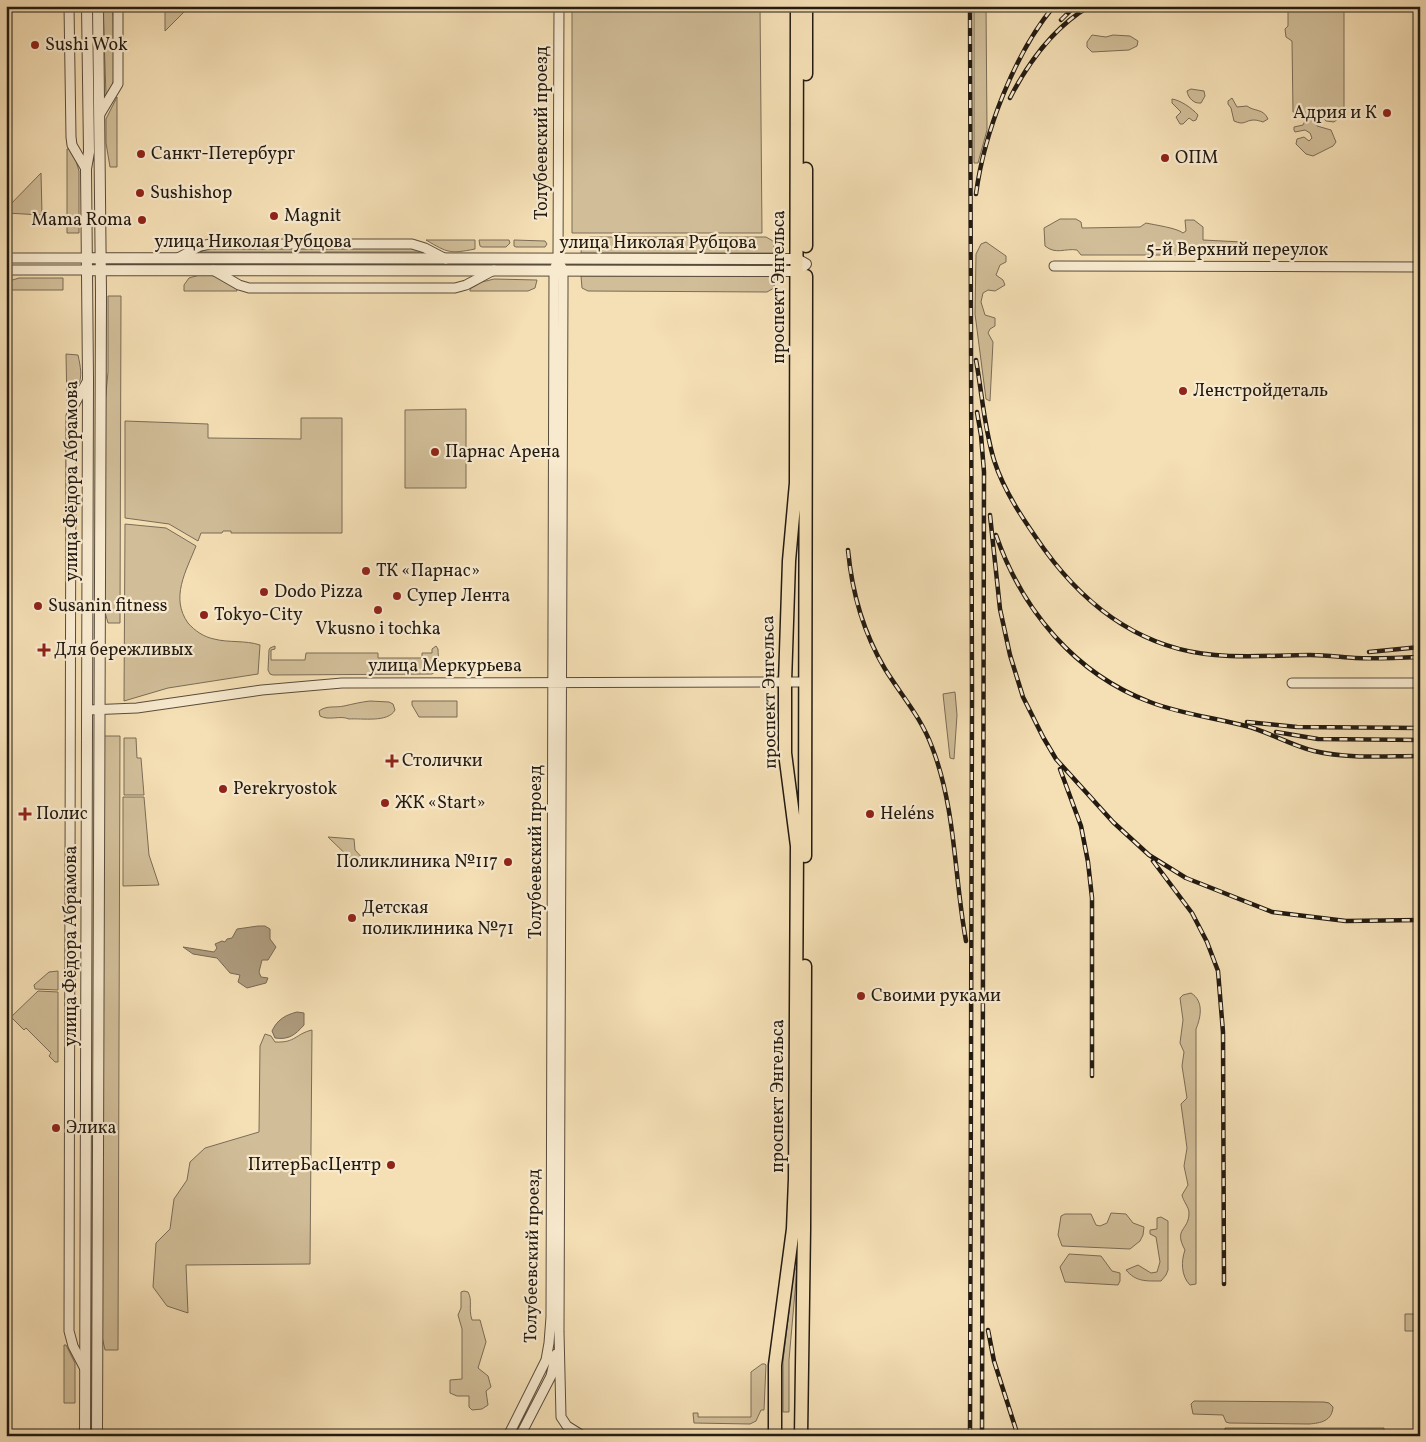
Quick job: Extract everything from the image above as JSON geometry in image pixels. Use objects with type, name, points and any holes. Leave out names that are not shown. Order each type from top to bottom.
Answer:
[{"type":"main road","name":"проспект Энгельса","points":[[798,6],[805,682],[804,1228],[801,1436]]},
{"type":"main road","name":"проспект Энгельса","points":[[775,1436],[775,1365],[794,1229],[797,846],[785,753],[785,682],[789,561],[796,484],[806,6]]},
{"type":"street","points":[[69,6],[71,137],[76,152],[86,169]]},
{"type":"street","name":"улица Фёдора Абрамова","points":[[85,1436],[88,710],[86,169],[89,152],[87,6]]},
{"type":"street","name":"улица Фёдора Абрамова","points":[[97,1436],[101,270],[98,6]]},
{"type":"street","points":[[100,114],[118,84],[118,6]]},
{"type":"street","name":"Толубеевский проезд","points":[[559,6],[557,683],[559,1332],[561,1417],[567,1426],[583,1436]]},
{"type":"street","points":[[178,258],[200,246],[211,244],[412,244],[425,248],[446,259]]},
{"type":"street","name":"улица Николая Рубцова","points":[[6,258],[558,259],[800,265]]},
{"type":"street","name":"улица Николая Рубцова","points":[[6,270],[558,270],[800,265]]},
{"type":"street","name":"5-й Верхний переулок","points":[[1054,266],[1420,267]]},
{"type":"street","points":[[6,276],[18,270]]},
{"type":"street","points":[[213,270],[249,288],[455,288],[466,285],[495,270]]},
{"type":"street","points":[[86,1371],[72,1346],[69,1330],[69,787],[71,416],[74,405],[88,379]]},
{"type":"street","name":"улица Меркурьева","points":[[88,710],[137,708],[262,690],[342,683],[805,682]]},
{"type":"street","name":"Толубеевский проезд","points":[[508,1436],[542,1372],[549,1343],[557,683]]},
{"type":"street","points":[[1292,683],[1420,683]]},
{"type":"street","name":"Толубеевский проезд","points":[[520,1436],[551,1376],[559,1332]]},
{"type":"shaded area","points":[[103,6],[112,6],[113,16],[114,79],[106,96]]},
{"type":"shaded area","points":[[165,6],[190,6],[165,31]]},
{"type":"shaded area","points":[[572,6],[760,6],[762,233],[572,233]]},
{"type":"shaded area","points":[[974,6],[986,6],[987,130],[978,163],[974,163]]},
{"type":"shaded area","points":[[1288,6],[1344,6],[1344,114],[1334,122],[1326,121],[1321,115],[1316,116],[1317,126],[1331,130],[1336,142],[1333,146],[1313,156],[1306,154],[1296,144],[1297,139],[1304,137],[1309,141],[1312,138],[1310,133],[1305,130],[1295,132],[1294,130],[1294,127],[1303,125],[1305,121],[1303,115],[1293,112],[1292,41],[1286,37],[1285,29],[1288,26]]},
{"type":"shaded area","points":[[1092,35],[1106,37],[1113,35],[1130,36],[1138,41],[1137,46],[1129,50],[1092,52],[1087,47],[1087,42]]},
{"type":"shaded area","points":[[1191,89],[1204,91],[1205,96],[1201,103],[1196,103],[1190,98],[1187,91]]},
{"type":"shaded area","points":[[117,97],[117,167],[110,167],[106,143],[106,119]]},
{"type":"shaded area","points":[[1232,98],[1237,107],[1247,106],[1264,113],[1268,119],[1263,122],[1254,120],[1240,123],[1234,121],[1228,104],[1228,101]]},
{"type":"shaded area","points":[[1172,99],[1193,110],[1198,115],[1196,120],[1193,121],[1189,118],[1183,124],[1180,124],[1176,117],[1181,112],[1172,103]]},
{"type":"shaded area","points":[[67,149],[69,149],[76,161],[79,171],[79,233],[67,233]]},
{"type":"shaded area","points":[[41,173],[42,215],[6,213],[6,209]]},
{"type":"shaded area","points":[[1060,219],[1076,219],[1081,222],[1082,228],[1140,227],[1146,223],[1171,228],[1183,233],[1186,231],[1185,220],[1194,220],[1203,227],[1203,240],[1242,242],[1246,246],[1247,253],[1244,256],[1240,253],[1236,256],[1232,254],[1232,250],[1226,250],[1223,254],[1219,253],[1217,247],[1212,247],[1199,255],[1081,255],[1077,250],[1057,251],[1045,246],[1044,228]]},
{"type":"shaded area","points":[[590,237],[766,237],[773,241],[775,253],[581,253],[582,241]]},
{"type":"shaded area","points":[[157,240],[197,241],[184,248],[157,248]]},
{"type":"shaded area","points":[[426,240],[475,240],[475,249],[454,252],[439,248]]},
{"type":"shaded area","points":[[479,240],[509,240],[510,243],[506,247],[482,247]]},
{"type":"shaded area","points":[[514,240],[545,241],[547,244],[545,247],[516,247],[514,246]]},
{"type":"shaded area","points":[[986,242],[1006,256],[1006,262],[1000,265],[996,275],[1003,280],[1005,285],[995,291],[988,290],[983,293],[981,302],[985,315],[995,318],[995,326],[988,333],[993,342],[990,401],[986,399],[975,314],[976,254],[981,244]]},
{"type":"shaded area","points":[[210,248],[414,248],[424,252],[200,252]]},
{"type":"shaded area","points":[[203,274],[215,276],[237,289],[237,291],[184,291],[184,285],[189,278]]},
{"type":"shaded area","points":[[581,276],[775,276],[774,288],[767,292],[588,291],[582,288]]},
{"type":"shaded area","points":[[19,278],[63,278],[63,290],[6,290],[6,282]]},
{"type":"shaded area","points":[[494,279],[537,280],[535,288],[528,291],[470,291],[470,289],[482,282]]},
{"type":"shaded area","points":[[108,296],[121,296],[120,623],[108,623],[103,605],[104,414],[108,372]]},
{"type":"shaded area","points":[[66,354],[78,355],[81,371],[78,387],[67,406]]},
{"type":"shaded area","name":"Парнас Арена","points":[[466,409],[466,488],[405,488],[405,410]]},
{"type":"shaded area","points":[[301,418],[342,418],[342,533],[231,533],[231,531],[223,531],[222,533],[201,533],[198,541],[169,524],[125,518],[125,421],[208,424],[208,438],[301,439]]},
{"type":"shaded area","points":[[125,524],[166,528],[196,546],[184,575],[180,594],[183,614],[191,626],[207,637],[260,645],[258,674],[168,688],[124,701]]},
{"type":"shaded area","points":[[275,646],[275,649],[271,650],[271,660],[305,660],[306,653],[378,653],[378,658],[422,658],[422,653],[432,653],[432,649],[436,646],[438,649],[438,663],[437,670],[432,674],[273,675],[268,670],[269,650]]},
{"type":"shaded area","points":[[955,692],[957,715],[954,759],[950,758],[943,694]]},
{"type":"shaded area","points":[[370,701],[389,702],[393,704],[395,710],[387,717],[374,719],[327,718],[320,716],[319,711],[325,708]]},
{"type":"shaded area","points":[[412,701],[457,701],[457,717],[419,717],[412,705]]},
{"type":"shaded area","points":[[103,736],[120,736],[118,1350],[105,1350],[101,1332]]},
{"type":"shaded area","points":[[124,738],[136,738],[137,758],[141,758],[144,795],[124,795]]},
{"type":"shaded area","points":[[123,797],[144,797],[149,855],[159,885],[123,886]]},
{"type":"shaded area","points":[[328,837],[354,839],[355,850],[365,861],[360,868]]},
{"type":"shaded area","points":[[265,926],[270,929],[270,939],[276,947],[268,960],[262,960],[259,972],[261,977],[268,978],[266,983],[247,988],[238,982],[240,975],[230,973],[217,958],[193,954],[183,947],[214,952],[217,948],[215,944],[232,938],[237,929]]},
{"type":"shaded area","points":[[58,971],[58,990],[35,989],[34,985],[49,972]]},
{"type":"shaded area","points":[[38,991],[58,992],[58,1062],[55,1062],[49,1056],[51,1053],[26,1028],[24,1030],[11,1017]]},
{"type":"shaded area","points":[[1191,993],[1198,1000],[1200,1010],[1196,1029],[1196,1284],[1190,1285],[1183,1273],[1182,1264],[1185,1250],[1181,1237],[1189,1213],[1182,1195],[1188,1185],[1184,1166],[1187,1148],[1181,1104],[1187,1098],[1182,1066],[1184,1052],[1180,1043],[1183,1020],[1180,998]]},
{"type":"shaded area","points":[[297,1012],[304,1013],[304,1025],[291,1036],[275,1038],[272,1031],[276,1024],[285,1016]]},
{"type":"shaded area","points":[[312,1030],[310,1264],[186,1265],[188,1313],[167,1306],[153,1287],[156,1243],[170,1229],[174,1199],[187,1180],[190,1162],[205,1148],[259,1132],[260,1046],[265,1034],[271,1036],[275,1042],[282,1042]]},
{"type":"shaded area","points":[[1111,1213],[1126,1214],[1133,1223],[1144,1227],[1140,1241],[1130,1249],[1062,1246],[1058,1235],[1061,1216],[1065,1214],[1091,1214],[1096,1225],[1100,1226],[1107,1223]]},
{"type":"shaded area","points":[[1161,1217],[1168,1221],[1168,1270],[1161,1281],[1138,1279],[1126,1270],[1138,1265],[1151,1273],[1157,1272],[1160,1262],[1156,1237],[1150,1234],[1150,1230],[1157,1229],[1157,1218]]},
{"type":"shaded area","points":[[1069,1254],[1101,1256],[1112,1271],[1120,1273],[1118,1285],[1065,1282],[1060,1267]]},
{"type":"shaded area","points":[[794,1269],[797,1269],[789,1360],[789,1412],[783,1412],[783,1361]]},
{"type":"shaded area","points":[[461,1292],[468,1292],[469,1295],[472,1320],[480,1320],[486,1342],[478,1368],[488,1376],[491,1387],[486,1391],[488,1405],[482,1409],[472,1410],[469,1407],[469,1396],[457,1396],[450,1393],[450,1380],[462,1379],[462,1329],[458,1315],[461,1308]]},
{"type":"shaded area","points":[[1405,1314],[1420,1314],[1420,1331],[1405,1331]]},
{"type":"shaded area","points":[[64,1345],[66,1345],[75,1363],[75,1403],[64,1403]]},
{"type":"shaded area","points":[[762,1364],[766,1365],[764,1410],[761,1410],[756,1421],[750,1424],[694,1423],[693,1413],[698,1413],[698,1417],[751,1417],[751,1372]]},
{"type":"shaded area","points":[[1194,1401],[1324,1402],[1329,1403],[1333,1407],[1328,1418],[1313,1424],[1229,1423],[1226,1422],[1223,1415],[1193,1414],[1191,1404]]},
{"type":"shaded area","points":[[1225,1428],[1384,1428],[1384,1436],[1225,1436]]},
{"type":"railway","points":[[970,6],[972,696],[970,1436]]},
{"type":"railway","points":[[976,194],[986,146],[1003,95],[1026,47],[1039,25],[1054,6]]},
{"type":"railway","points":[[1061,20],[1075,6]]},
{"type":"railway","points":[[1010,98],[1025,72],[1044,46],[1065,24],[1090,6]]},
{"type":"railway","points":[[976,360],[985,423],[991,448],[998,472],[1009,495],[1060,570],[1078,589],[1118,622],[1163,644],[1188,651],[1215,655],[1316,655],[1355,658],[1420,657]]},
{"type":"railway","points":[[977,412],[984,472],[982,1436]]},
{"type":"railway","points":[[990,515],[1000,609],[1010,655],[1023,697],[1056,759],[1113,822],[1149,855],[1186,878],[1272,912],[1346,921],[1420,920]]},
{"type":"railway","points":[[996,535],[1020,589],[1036,613],[1075,657],[1098,675],[1123,690],[1162,706],[1246,726],[1296,745],[1327,754],[1380,757],[1420,756]]},
{"type":"railway","points":[[848,550],[852,582],[870,641],[885,669],[922,726],[940,770],[954,843],[966,941]]},
{"type":"railway","points":[[1369,652],[1420,647]]},
{"type":"railway","points":[[1247,722],[1297,727],[1420,728]]},
{"type":"railway","points":[[1276,732],[1318,739],[1420,740]]},
{"type":"railway","points":[[1060,769],[1081,826],[1092,898],[1092,1076]]},
{"type":"railway","points":[[1153,861],[1192,913],[1207,942],[1218,971],[1223,1032],[1224,1284]]},
{"type":"railway","points":[[988,1330],[994,1361],[1018,1436]]},
{"type":"place","name":"Sushi Wok","points":[[35,45]]},
{"type":"place","name":"Адрия и К","points":[[1387,113]]},
{"type":"place","name":"Санкт-Петербург","points":[[141,154]]},
{"type":"place","name":"ОПМ","points":[[1165,158]]},
{"type":"place","name":"Sushishop","points":[[140,193]]},
{"type":"place","name":"Magnit","points":[[274,216]]},
{"type":"place","name":"Mama Roma","points":[[142,220]]},
{"type":"place","name":"Ленстройдеталь","points":[[1183,391]]},
{"type":"place","name":"Парнас Арена","points":[[435,452]]},
{"type":"place","name":"ТК «Парнас»","points":[[366,571]]},
{"type":"place","name":"Dodo Pizza","points":[[264,592]]},
{"type":"place","name":"Супер Лента","points":[[397,596]]},
{"type":"place","name":"Susanin fitness","points":[[38,606]]},
{"type":"place","name":"Vkusno i tochka","points":[[378,610]]},
{"type":"place","name":"Tokyo-City","points":[[204,615]]},
{"type":"place","name":"Для бережливых","points":[[44,650]]},
{"type":"place","name":"Столички","points":[[392,761]]},
{"type":"place","name":"Perekryostok","points":[[223,789]]},
{"type":"place","name":"ЖК «Start»","points":[[385,803]]},
{"type":"place","name":"Полис","points":[[25,814]]},
{"type":"place","name":"Heléns","points":[[870,814]]},
{"type":"place","name":"Поликлиника №117","points":[[508,862]]},
{"type":"place","name":"Детская поликлиника №71","points":[[352,918]]},
{"type":"place","name":"Своими руками","points":[[861,996]]},
{"type":"place","name":"Элика","points":[[56,1128]]},
{"type":"place","name":"ПитерБасЦентр","points":[[391,1165]]}]
